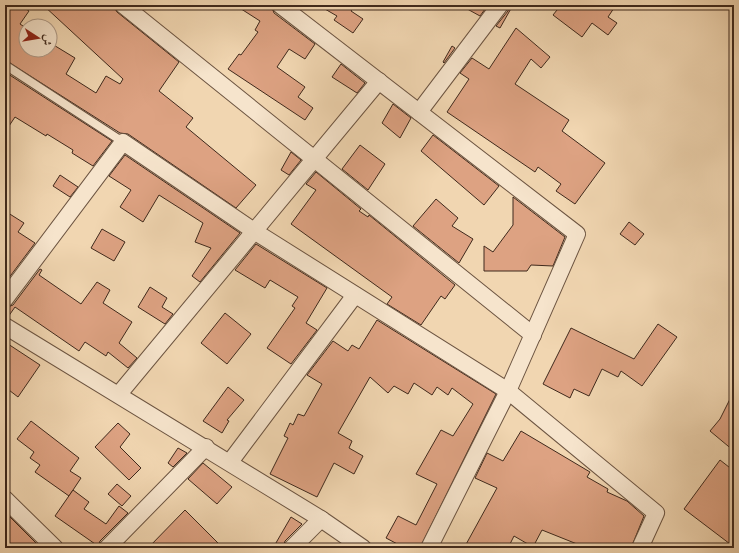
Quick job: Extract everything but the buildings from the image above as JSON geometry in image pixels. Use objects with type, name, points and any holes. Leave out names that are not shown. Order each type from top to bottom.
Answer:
[{"type":"street","points":[[123,5],[533,335]]},
{"type":"street","points":[[280,5],[577,234],[508,391],[430,548]]},
{"type":"street","points":[[419,112],[500,5]]},
{"type":"street","points":[[119,394],[379,81]]},
{"type":"street","points":[[5,300],[123,142],[254,231],[508,391],[656,513],[640,548]]},
{"type":"street","points":[[230,462],[355,295]]},
{"type":"street","points":[[5,326],[206,447],[321,519],[363,548]]},
{"type":"street","points":[[107,548],[206,447]]},
{"type":"street","points":[[5,499],[55,548]]},
{"type":"street","points":[[292,548],[321,519]]},
{"type":"lane","points":[[5,64],[123,142]]}]
